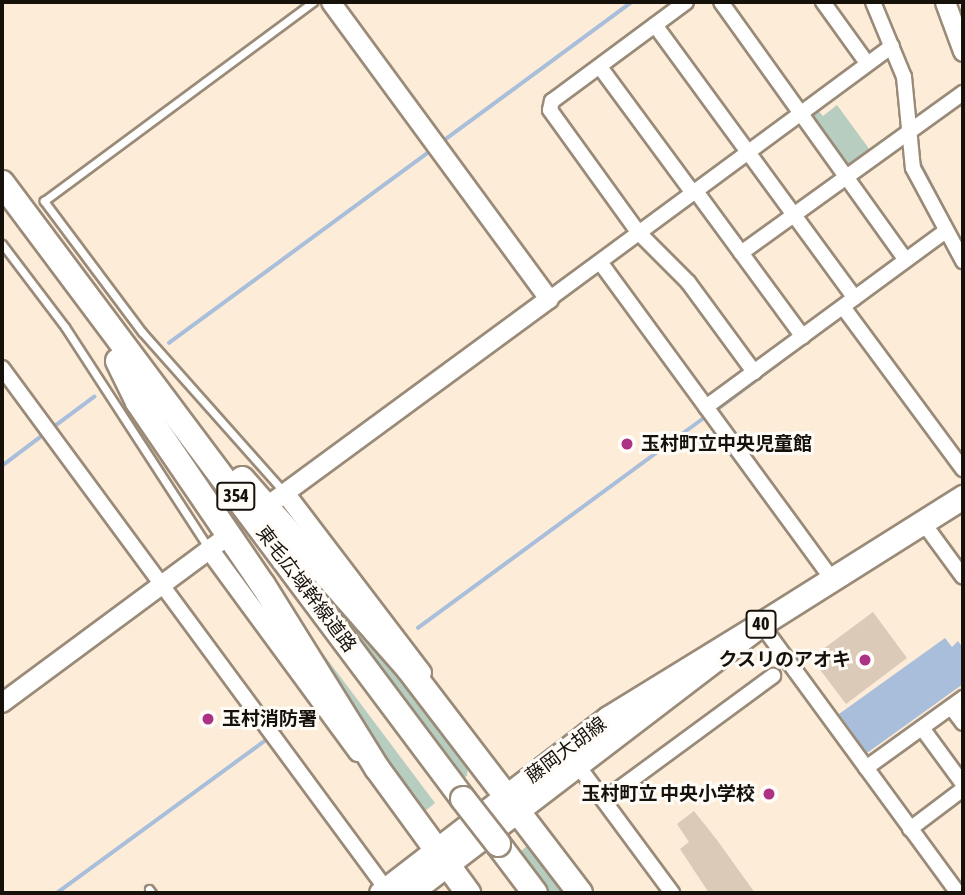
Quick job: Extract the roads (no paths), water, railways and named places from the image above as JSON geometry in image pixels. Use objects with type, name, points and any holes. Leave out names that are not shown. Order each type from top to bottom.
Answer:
[{"type":"highway","name":"東毛広域幹線道路","points":[[2,183],[491,849],[515,893]]},
{"type":"highway","name":"東毛広域幹線道路","points":[[2,208],[458,804]]},
{"type":"highway","name":"354","points":[[118,361],[138,402],[263,584],[377,768],[468,893]]},
{"type":"highway","name":"354","points":[[146,377],[175,399],[432,698],[514,808],[580,888]]},
{"type":"highway","name":"東毛広域幹線道路","points":[[491,849],[534,893]]},
{"type":"main road","points":[[945,2],[963,51]]},
{"type":"main road","name":"藤岡大胡線","points":[[389,892],[440,851],[514,808],[570,755],[662,682],[761,624],[963,497]]},
{"type":"main road","name":"藤岡大胡線","points":[[570,755],[690,677],[761,624]]},
{"type":"main road","name":"藤岡大胡線","points":[[410,893],[440,851]]},
{"type":"street","points":[[331,2],[549,299]]},
{"type":"street","points":[[686,2],[552,101],[550,110],[638,232],[688,282],[754,372]]},
{"type":"street","points":[[721,2],[798,114],[906,260]]},
{"type":"street","points":[[823,2],[867,63]]},
{"type":"street","points":[[873,2],[906,86],[906,130],[913,168],[963,261]]},
{"type":"street","points":[[655,25],[793,213],[849,302],[963,469]]},
{"type":"street","points":[[270,504],[892,46]]},
{"type":"street","points":[[600,67],[803,337]]},
{"type":"street","points":[[741,253],[906,130],[963,93]]},
{"type":"street","points":[[706,407],[946,231]]},
{"type":"street","points":[[600,262],[831,578]]},
{"type":"street","points":[[2,368],[389,892]]},
{"type":"street","points":[[285,492],[411,653],[432,698]]},
{"type":"street","points":[[922,522],[963,577]]},
{"type":"street","points":[[2,703],[225,538]]},
{"type":"street","points":[[209,549],[347,742],[377,768]]},
{"type":"street","points":[[761,624],[958,893]]},
{"type":"street","points":[[604,800],[773,676]]},
{"type":"street","points":[[866,768],[957,702],[963,723]]},
{"type":"street","points":[[910,828],[963,786],[922,728]]},
{"type":"street","points":[[570,755],[672,893]]},
{"type":"lane","points":[[285,492],[149,341],[44,201],[313,2]]},
{"type":"lane","points":[[2,244],[65,327],[209,549]]},
{"type":"water","points":[[945,638],[952,647],[958,641],[963,648],[963,684],[867,753],[839,714]]},
{"type":"waterway","points":[[446,139],[632,2]]},
{"type":"waterway","points":[[885,12],[910,73]]},
{"type":"waterway","points":[[169,343],[429,152]]},
{"type":"waterway","points":[[919,161],[963,246]]},
{"type":"waterway","points":[[855,306],[946,240]]},
{"type":"waterway","points":[[718,409],[839,318]]},
{"type":"waterway","points":[[55,426],[94,397]]},
{"type":"waterway","points":[[418,628],[704,418]]},
{"type":"waterway","points":[[2,466],[43,435]]},
{"type":"waterway","points":[[280,730],[304,712]]},
{"type":"waterway","points":[[57,893],[266,740]]},
{"type":"place","name":"玉村町立中央児童館","points":[[627,444]]},
{"type":"place","name":"クスリのアオキ","points":[[865,660]]},
{"type":"place","name":"玉村消防署","points":[[208,719]]},
{"type":"place","name":"玉村町立 中央小学校","points":[[769,794]]}]
